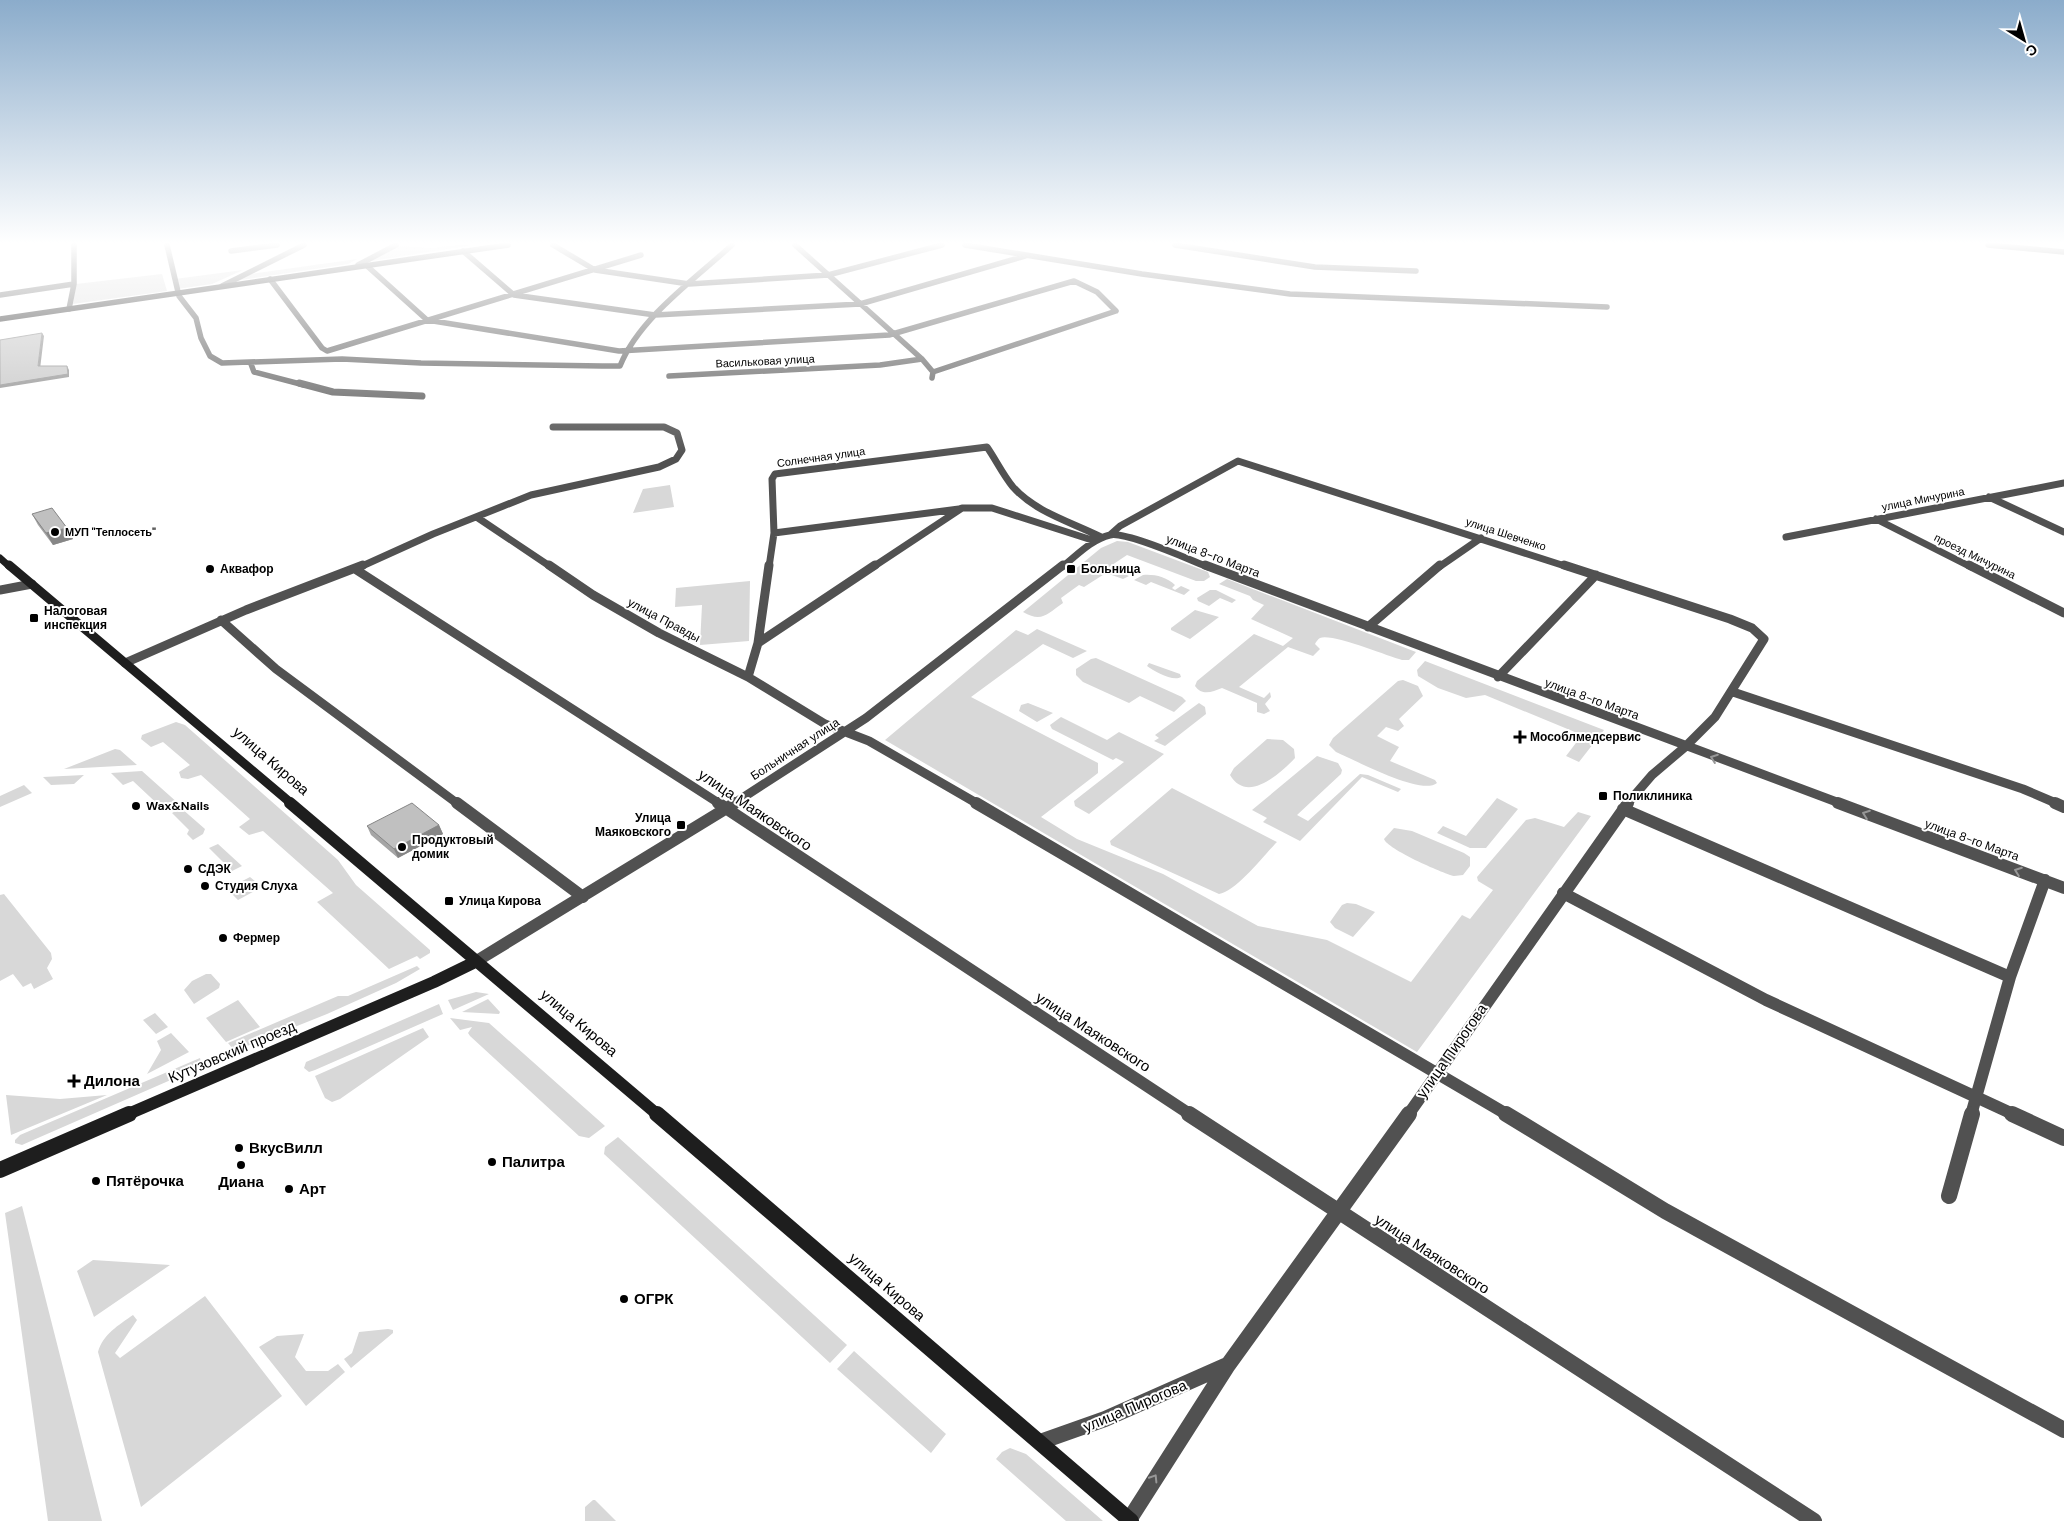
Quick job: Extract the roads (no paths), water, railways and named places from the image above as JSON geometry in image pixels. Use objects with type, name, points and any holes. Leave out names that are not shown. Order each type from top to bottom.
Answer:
[{"type":"street","points":[[0,319],[21,316]]},
{"type":"street","points":[[195,316],[201,338],[213,359],[226,364],[342,359],[620,366],[626,351],[654,316]]},
{"type":"street","points":[[298,316],[324,350],[331,350],[445,316]]},
{"type":"street","points":[[420,316],[428,321],[604,350],[626,351],[866,338],[895,334],[956,316]]},
{"type":"street","points":[[874,316],[922,360],[933,375],[1104,316]]},
{"type":"street","name":"Васильковая улица","points":[[669,376],[880,365],[922,360]]},
{"type":"street","points":[[250,364],[251,369],[257,373],[326,391],[422,396]]},
{"type":"street","points":[[125,662],[220,620],[356,569],[433,534],[478,518],[531,495],[664,465],[676,459],[682,450],[677,433],[668,428],[553,427]]},
{"type":"street","name":"Солнечная улица","points":[[748,677],[758,644],[774,533],[772,479],[775,474],[987,447],[1012,485],[1022,496],[1034,505],[1098,539]]},
{"type":"street","name":"улица Шевченко","points":[[1111,534],[1120,526],[1238,461],[1596,575],[1748,626],[1764,636]]},
{"type":"street","name":"улица Мичурина","points":[[1786,537],[2064,483]]},
{"type":"street","points":[[1988,497],[2064,532]]},
{"type":"street","points":[[758,644],[962,508]]},
{"type":"street","points":[[774,533],[962,508],[992,508],[1098,539]]},
{"type":"street","name":"улица Правды","points":[[478,518],[607,604],[672,640],[748,677],[819,721],[869,740],[1437,1072],[1665,1211],[2064,1430]]},
{"type":"street","name":"проезд Мичурина","points":[[1876,519],[2064,613]]},
{"type":"street","name":"Больничная улица","points":[[475,962],[725,810],[846,731],[921,678],[1098,539],[1111,534]]},
{"type":"street","name":"улица 8-го Марта","points":[[1111,534],[1132,538],[2064,888]]},
{"type":"street","points":[[1368,628],[1442,564],[1481,538]]},
{"type":"street","name":"улица Кирова","points":[[0,558],[645,1104],[1130,1520]]},
{"type":"street","name":"улица Маяковского","points":[[356,569],[659,764],[725,810],[1339,1213],[1814,1521]]},
{"type":"street","points":[[1498,677],[1596,575]]},
{"type":"street","points":[[0,590],[32,584]]},
{"type":"street","points":[[220,620],[276,669],[582,897]]},
{"type":"street","name":"улица Пирогова","points":[[1130,1520],[1228,1365],[1339,1213],[1623,809],[1652,775],[1710,723],[1763,643],[1764,636]]},
{"type":"street","points":[[1732,692],[2023,789],[2064,808]]},
{"type":"street","points":[[1623,809],[2010,977]]},
{"type":"street","points":[[1950,1196],[2010,977],[2045,880]]},
{"type":"street","points":[[1563,893],[1766,1000],[2064,1138]]},
{"type":"street","name":"Кутузовский проезд","points":[[0,1170],[434,982],[475,962]]},
{"type":"street","name":"улица Пирогова","points":[[1040,1442],[1104,1419],[1228,1365]]},
{"type":"place","name":"МУП \"Теплосеть\"","points":[[55,532]]},
{"type":"place","name":"Аквафор","points":[[210,569]]},
{"type":"place","name":"Больница","points":[[1071,569]]},
{"type":"place","name":"Налоговая инспекция","points":[[34,618]]},
{"type":"place","name":"Мособлмедсервис","points":[[1520,737]]},
{"type":"place","name":"Поликлиника","points":[[1603,796]]},
{"type":"place","name":"Wax&Nails","points":[[136,806]]},
{"type":"place","name":"Улица Маяковского","points":[[681,825]]},
{"type":"place","name":"Продуктовый домик","points":[[402,847]]},
{"type":"place","name":"СДЭК","points":[[188,869]]},
{"type":"place","name":"Студия Слуха","points":[[205,886]]},
{"type":"place","name":"Улица Кирова","points":[[449,901]]},
{"type":"place","name":"Фермер","points":[[223,938]]},
{"type":"place","name":"Дилона","points":[[74,1081]]},
{"type":"place","name":"ВкусВилл","points":[[239,1148]]},
{"type":"place","name":"Палитра","points":[[492,1162]]},
{"type":"place","name":"Диана","points":[[241,1165]]},
{"type":"place","name":"Пятёрочка","points":[[96,1181]]},
{"type":"place","name":"Арт","points":[[289,1189]]},
{"type":"place","name":"ОГРК","points":[[624,1299]]}]
